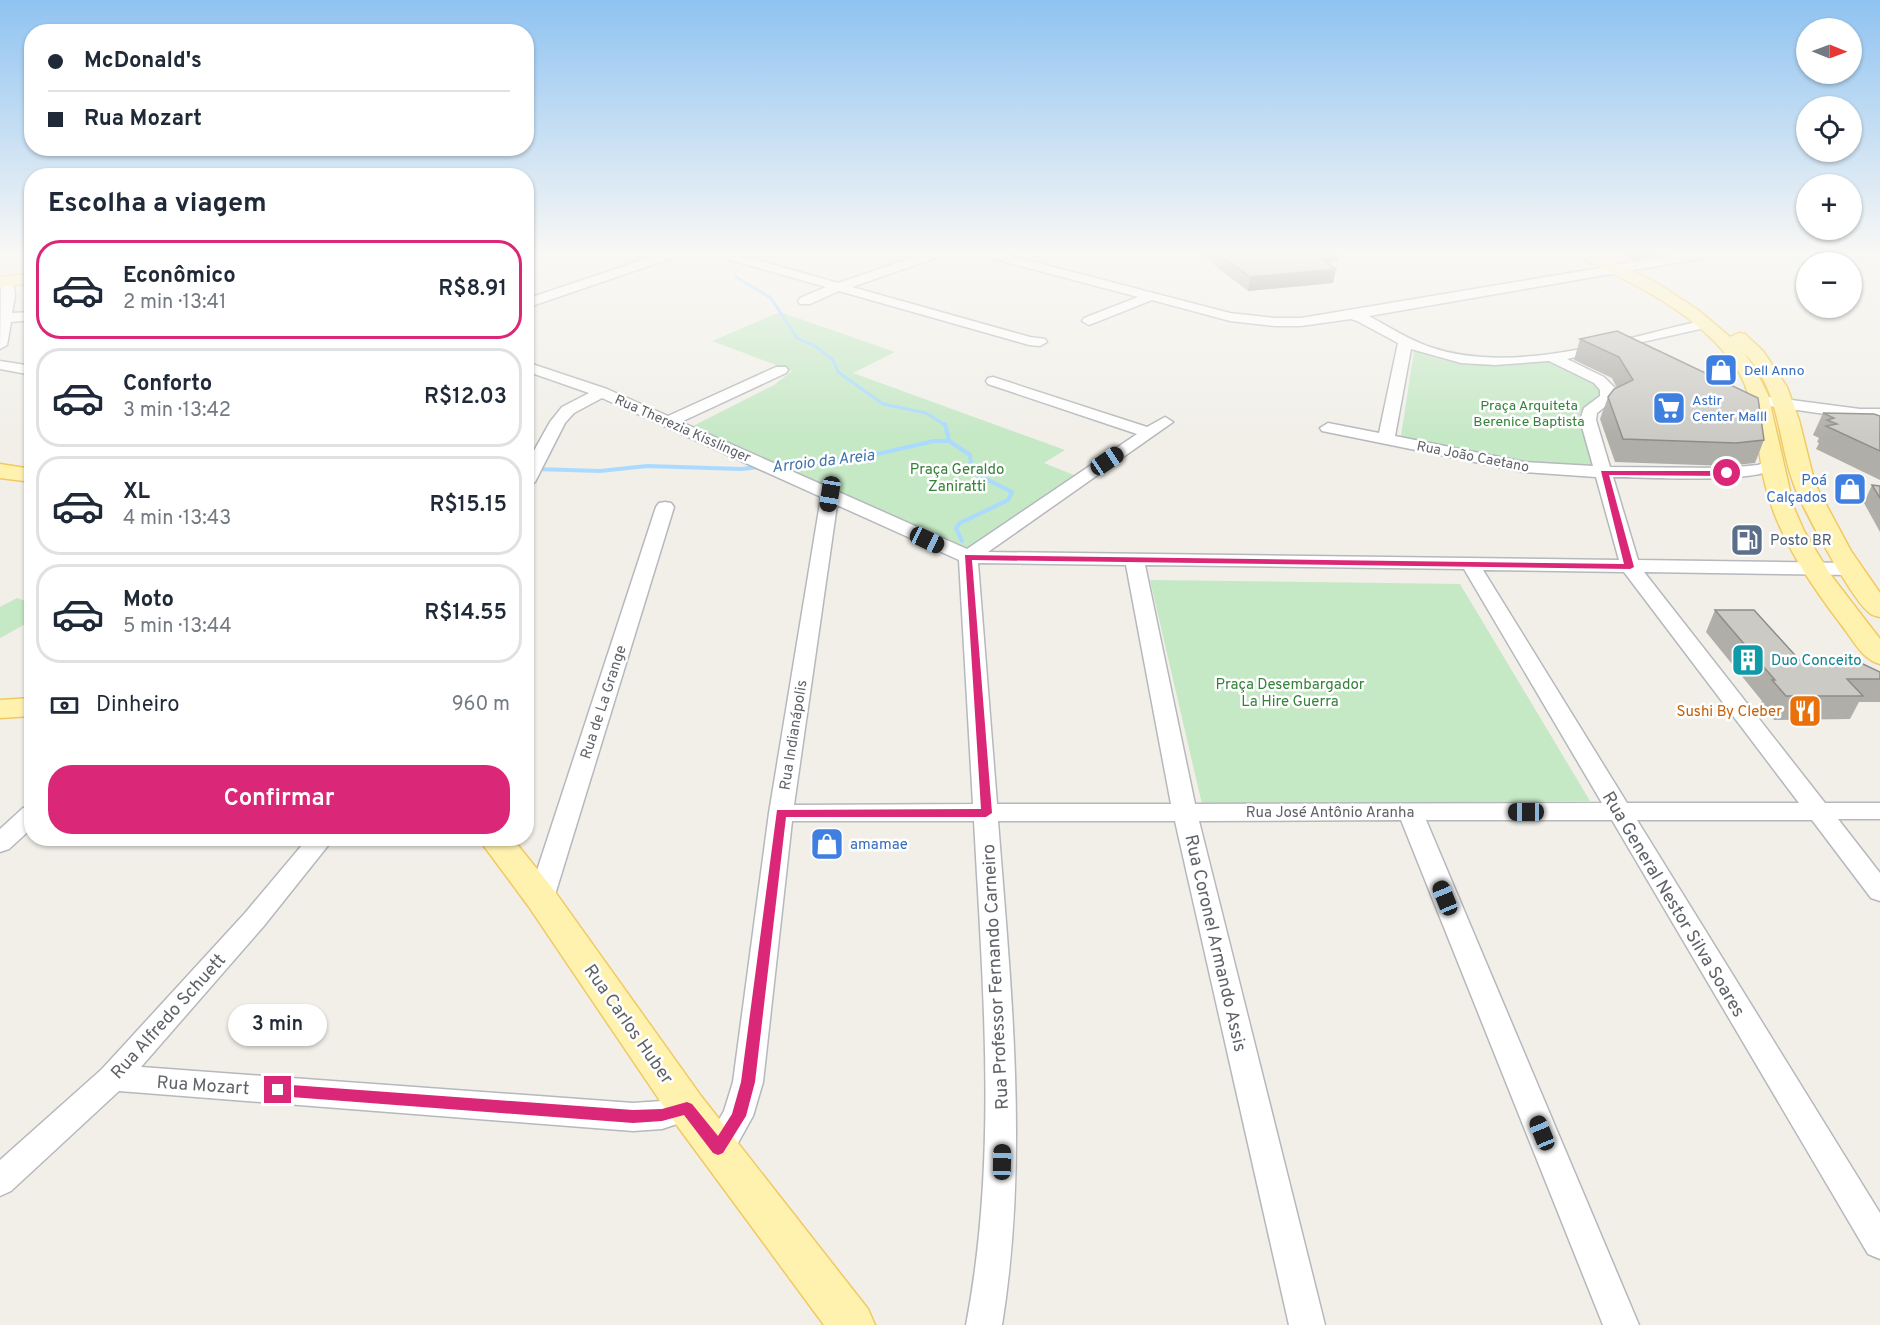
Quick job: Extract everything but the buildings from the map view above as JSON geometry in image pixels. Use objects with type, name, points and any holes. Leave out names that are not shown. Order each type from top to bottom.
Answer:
[{"type":"main road","points":[[1689,314],[1704,324],[1744,366],[1760,401],[1774,476],[1789,523],[1816,568],[1880,656]]},
{"type":"main road","points":[[1708,314],[1726,326],[1767,367],[1785,404],[1804,482],[1850,569],[1880,609]]},
{"type":"main road","points":[[0,471],[24,475]]},
{"type":"main road","points":[[0,709],[24,708]]},
{"type":"main road","name":"Rua Carlos Huber","points":[[500,846],[541,898],[687,1108],[852,1325]]},
{"type":"street","points":[[0,345],[5,314]]},
{"type":"street","points":[[933,314],[1029,341],[1041,342]]},
{"type":"street","points":[[1089,321],[1107,314]]},
{"type":"street","points":[[1217,314],[1258,321],[1301,322],[1359,314]]},
{"type":"street","points":[[1366,314],[1384,329],[1429,351],[1458,357],[1504,360],[1551,357],[1704,324]]},
{"type":"street","points":[[1343,316],[1384,329]]},
{"type":"street","points":[[5,318],[24,317]]},
{"type":"street","points":[[1386,440],[1405,341]]},
{"type":"street","points":[[1551,357],[1599,380],[1608,390],[1608,398],[1588,415],[1630,567],[1880,891]]},
{"type":"street","points":[[0,365],[24,370]]},
{"type":"street","name":"Rua Therezia Kisslinger","points":[[534,369],[602,392],[669,421],[968,557]]},
{"type":"street","points":[[669,421],[781,370]]},
{"type":"street","points":[[993,381],[1149,433]]},
{"type":"street","points":[[534,467],[567,410],[602,392]]},
{"type":"street","points":[[1760,401],[1860,414],[1880,414]]},
{"type":"street","points":[[968,557],[1165,422]]},
{"type":"street","name":"Rua João Caetano","points":[[1328,428],[1524,467],[1604,472],[1727,473],[1774,476]]},
{"type":"street","points":[[1599,455],[1617,466],[1638,473]]},
{"type":"street","name":"Rua Indianápolis","points":[[718,1149],[738,1116],[748,1082],[781,813],[830,494]]},
{"type":"street","name":"Rua de La Grange","points":[[541,898],[665,507]]},
{"type":"street","points":[[968,557],[1850,569]]},
{"type":"street","name":"Rua Professor Fernando Carneiro","points":[[968,557],[986,813],[1002,1123],[1000,1221],[984,1325]]},
{"type":"street","name":"Rua Coronel Armando Assis","points":[[1134,559],[1185,813],[1307,1325]]},
{"type":"street","name":"Rua General Nestor Silva Soares","points":[[1470,564],[1880,1243]]},
{"type":"street","name":"Rua José Antônio Aranha","points":[[781,813],[1880,811]]},
{"type":"street","points":[[1410,812],[1621,1325]]},
{"type":"street","points":[[0,843],[24,821]]},
{"type":"street","name":"Rua Alfredo Schuett","points":[[0,1181],[112,1078],[254,920],[315,846]]},
{"type":"street","name":"Rua Mozart","points":[[112,1078],[633,1117],[662,1115],[687,1108]]},
{"type":"green space","name":"Praça Geraldo Zaniratti","points":[[776,314],[785,314],[895,352],[853,373],[1065,450],[1044,463],[1076,476],[968,551],[693,426],[774,385],[792,371],[712,341]]},
{"type":"green space","name":"Praça Arquiteta Berenice Baptista","points":[[1414,351],[1443,360],[1497,366],[1551,362],[1594,383],[1600,390],[1599,397],[1584,406],[1579,416],[1596,469],[1523,463],[1401,436]]},
{"type":"green space","name":"Praça Desembargador La Hire Guerra","points":[[1150,580],[1460,584],[1590,801],[1202,804]]},
{"type":"green space","points":[[17,598],[24,600],[24,625],[0,638],[0,607]]},
{"type":"waterway","points":[[781,314],[797,338],[815,346],[833,360],[838,372],[883,404],[926,413],[945,425]]},
{"type":"waterway","points":[[945,424],[949,441]]},
{"type":"waterway","name":"Arroio da Areia","points":[[775,466],[873,455],[934,441],[949,441]]},
{"type":"waterway","name":"Arroio da Areia","points":[[949,441],[970,455],[972,472],[1012,492],[1008,500],[960,523],[956,528],[962,541]]},
{"type":"waterway","name":"Arroio da Areia","points":[[535,469],[600,471],[647,466],[741,469],[760,467]]},
{"type":"place","name":"Dell Anno","points":[[1721,370]]},
{"type":"place","name":"Astir Center Malll","points":[[1669,408]]},
{"type":"place","name":"Poá Calçados","points":[[1850,489]]},
{"type":"place","name":"Posto BR","points":[[1747,540]]},
{"type":"place","name":"Duo Conceito","points":[[1748,660]]},
{"type":"place","name":"Sushi By Cleber","points":[[1805,711]]},
{"type":"place","name":"amamae","points":[[827,844]]},
{"type":"route","points":[[278,1090],[633,1117],[662,1115],[687,1108],[718,1149],[738,1116],[748,1082],[781,813],[986,813],[968,557],[1630,567],[1604,472],[1727,473]]}]
